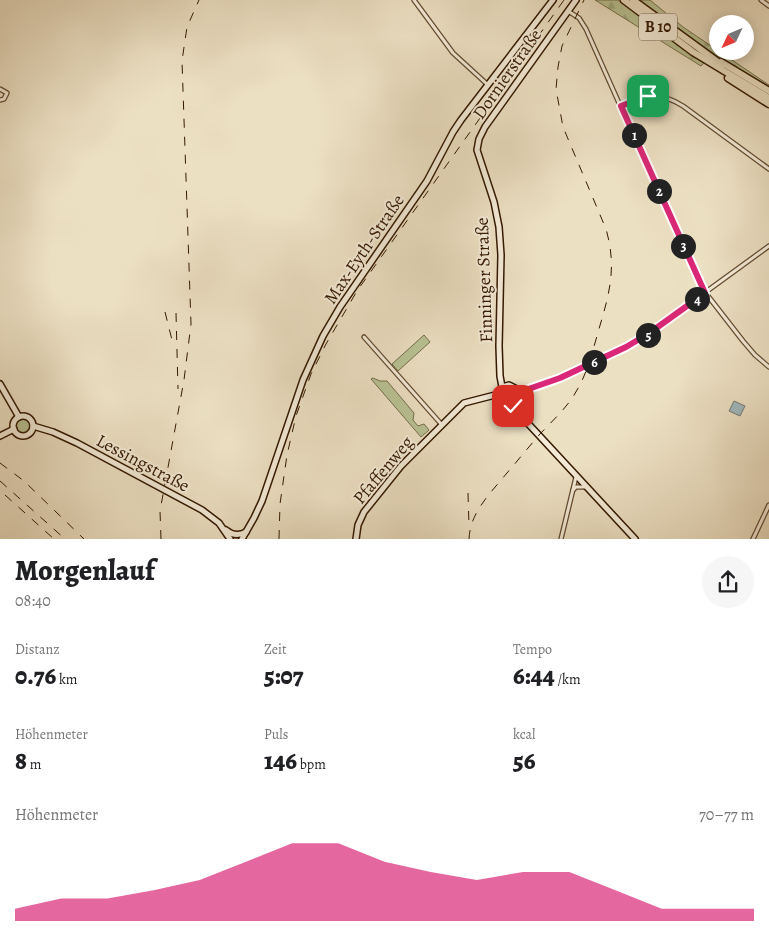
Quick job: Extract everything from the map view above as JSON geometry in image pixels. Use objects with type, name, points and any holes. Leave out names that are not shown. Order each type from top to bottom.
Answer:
[{"type":"highway","name":"B 10","points":[[624,0],[693,52],[769,98]]},
{"type":"highway","name":"B 10","points":[[633,0],[709,55]]},
{"type":"highway","points":[[693,52],[769,104]]},
{"type":"highway","name":"B 10","points":[[715,60],[743,82]]},
{"type":"highway","points":[[717,60],[769,92]]},
{"type":"street","points":[[414,0],[453,52],[488,85]]},
{"type":"street","name":"Max-Eyth-Straße","points":[[242,539],[250,527],[265,491],[303,380],[323,336],[340,307],[428,181],[453,132],[553,0]]},
{"type":"street","name":"Dornierstraße","points":[[479,139],[576,0]]},
{"type":"street","points":[[761,0],[769,6]]},
{"type":"street","points":[[568,11],[583,23],[705,293],[755,355],[769,367]]},
{"type":"street","points":[[0,89],[6,93],[4,99],[0,100]]},
{"type":"street","points":[[621,106],[648,96],[668,98],[683,106],[769,169]]},
{"type":"street","name":"Finninger Straße","points":[[479,139],[478,155],[494,202],[499,227],[501,255],[500,362],[504,386],[499,396]]},
{"type":"street","points":[[516,392],[560,378],[626,347],[648,334],[769,246]]},
{"type":"street","points":[[364,337],[442,425]]},
{"type":"street","name":"Lessingstraße","points":[[0,384],[19,417],[30,418],[33,426],[53,432],[92,451],[196,507],[215,519],[230,539]]},
{"type":"street","points":[[499,396],[503,402],[510,402],[515,399],[516,392],[513,386],[504,386]]},
{"type":"street","name":"Pfaffenweg","points":[[356,539],[358,525],[369,506],[401,466],[464,403],[499,396]]},
{"type":"street","points":[[510,402],[524,421],[635,539]]},
{"type":"street","points":[[19,417],[14,424],[14,430],[18,434],[30,433],[33,426]]},
{"type":"street","points":[[0,436],[14,430]]},
{"type":"street","points":[[561,539],[576,476]]},
{"type":"street","points":[[571,494],[575,488],[586,487]]},
{"type":"street","points":[[753,539],[769,505]]},
{"type":"street","points":[[221,525],[229,532],[238,535],[245,533],[250,527]]},
{"type":"green space","points":[[595,0],[618,0],[704,63],[701,66]]},
{"type":"green space","points":[[636,0],[650,0],[683,27],[709,45],[709,51],[673,28]]},
{"type":"green space","points":[[723,60],[732,60],[769,85],[769,90]]},
{"type":"green space","points":[[424,335],[430,342],[398,371],[392,364]]},
{"type":"green space","points":[[371,379],[387,381],[414,413],[413,420],[418,426],[424,424],[429,430],[421,437]]},
{"type":"green space","points":[[23,419],[28,421],[30,426],[28,431],[23,433],[18,431],[16,426],[18,421]]},
{"type":"water","points":[[734,401],[745,406],[740,416],[729,411]]},
{"type":"railway","points":[[161,539],[160,511],[184,380],[191,324],[182,61],[187,27],[199,0]]},
{"type":"railway","points":[[279,539],[280,504],[287,455],[296,416],[311,374],[326,344],[357,291],[564,0]]},
{"type":"railway","points":[[469,539],[472,522],[485,500],[540,434],[565,408],[577,390],[588,366],[610,287],[611,254],[606,229],[563,127],[556,89],[562,46],[584,0]]},
{"type":"railway","points":[[165,312],[173,344]]},
{"type":"railway","points":[[176,313],[178,389]]},
{"type":"railway","points":[[0,463],[24,481],[84,539]]},
{"type":"railway","points":[[0,481],[65,539]]},
{"type":"railway","points":[[468,493],[469,526]]},
{"type":"railway","points":[[5,495],[54,539]]},
{"type":"route","points":[[513,406],[511,402],[515,399],[517,393],[572,373],[626,347],[648,334],[705,293],[621,106],[648,96]]}]
